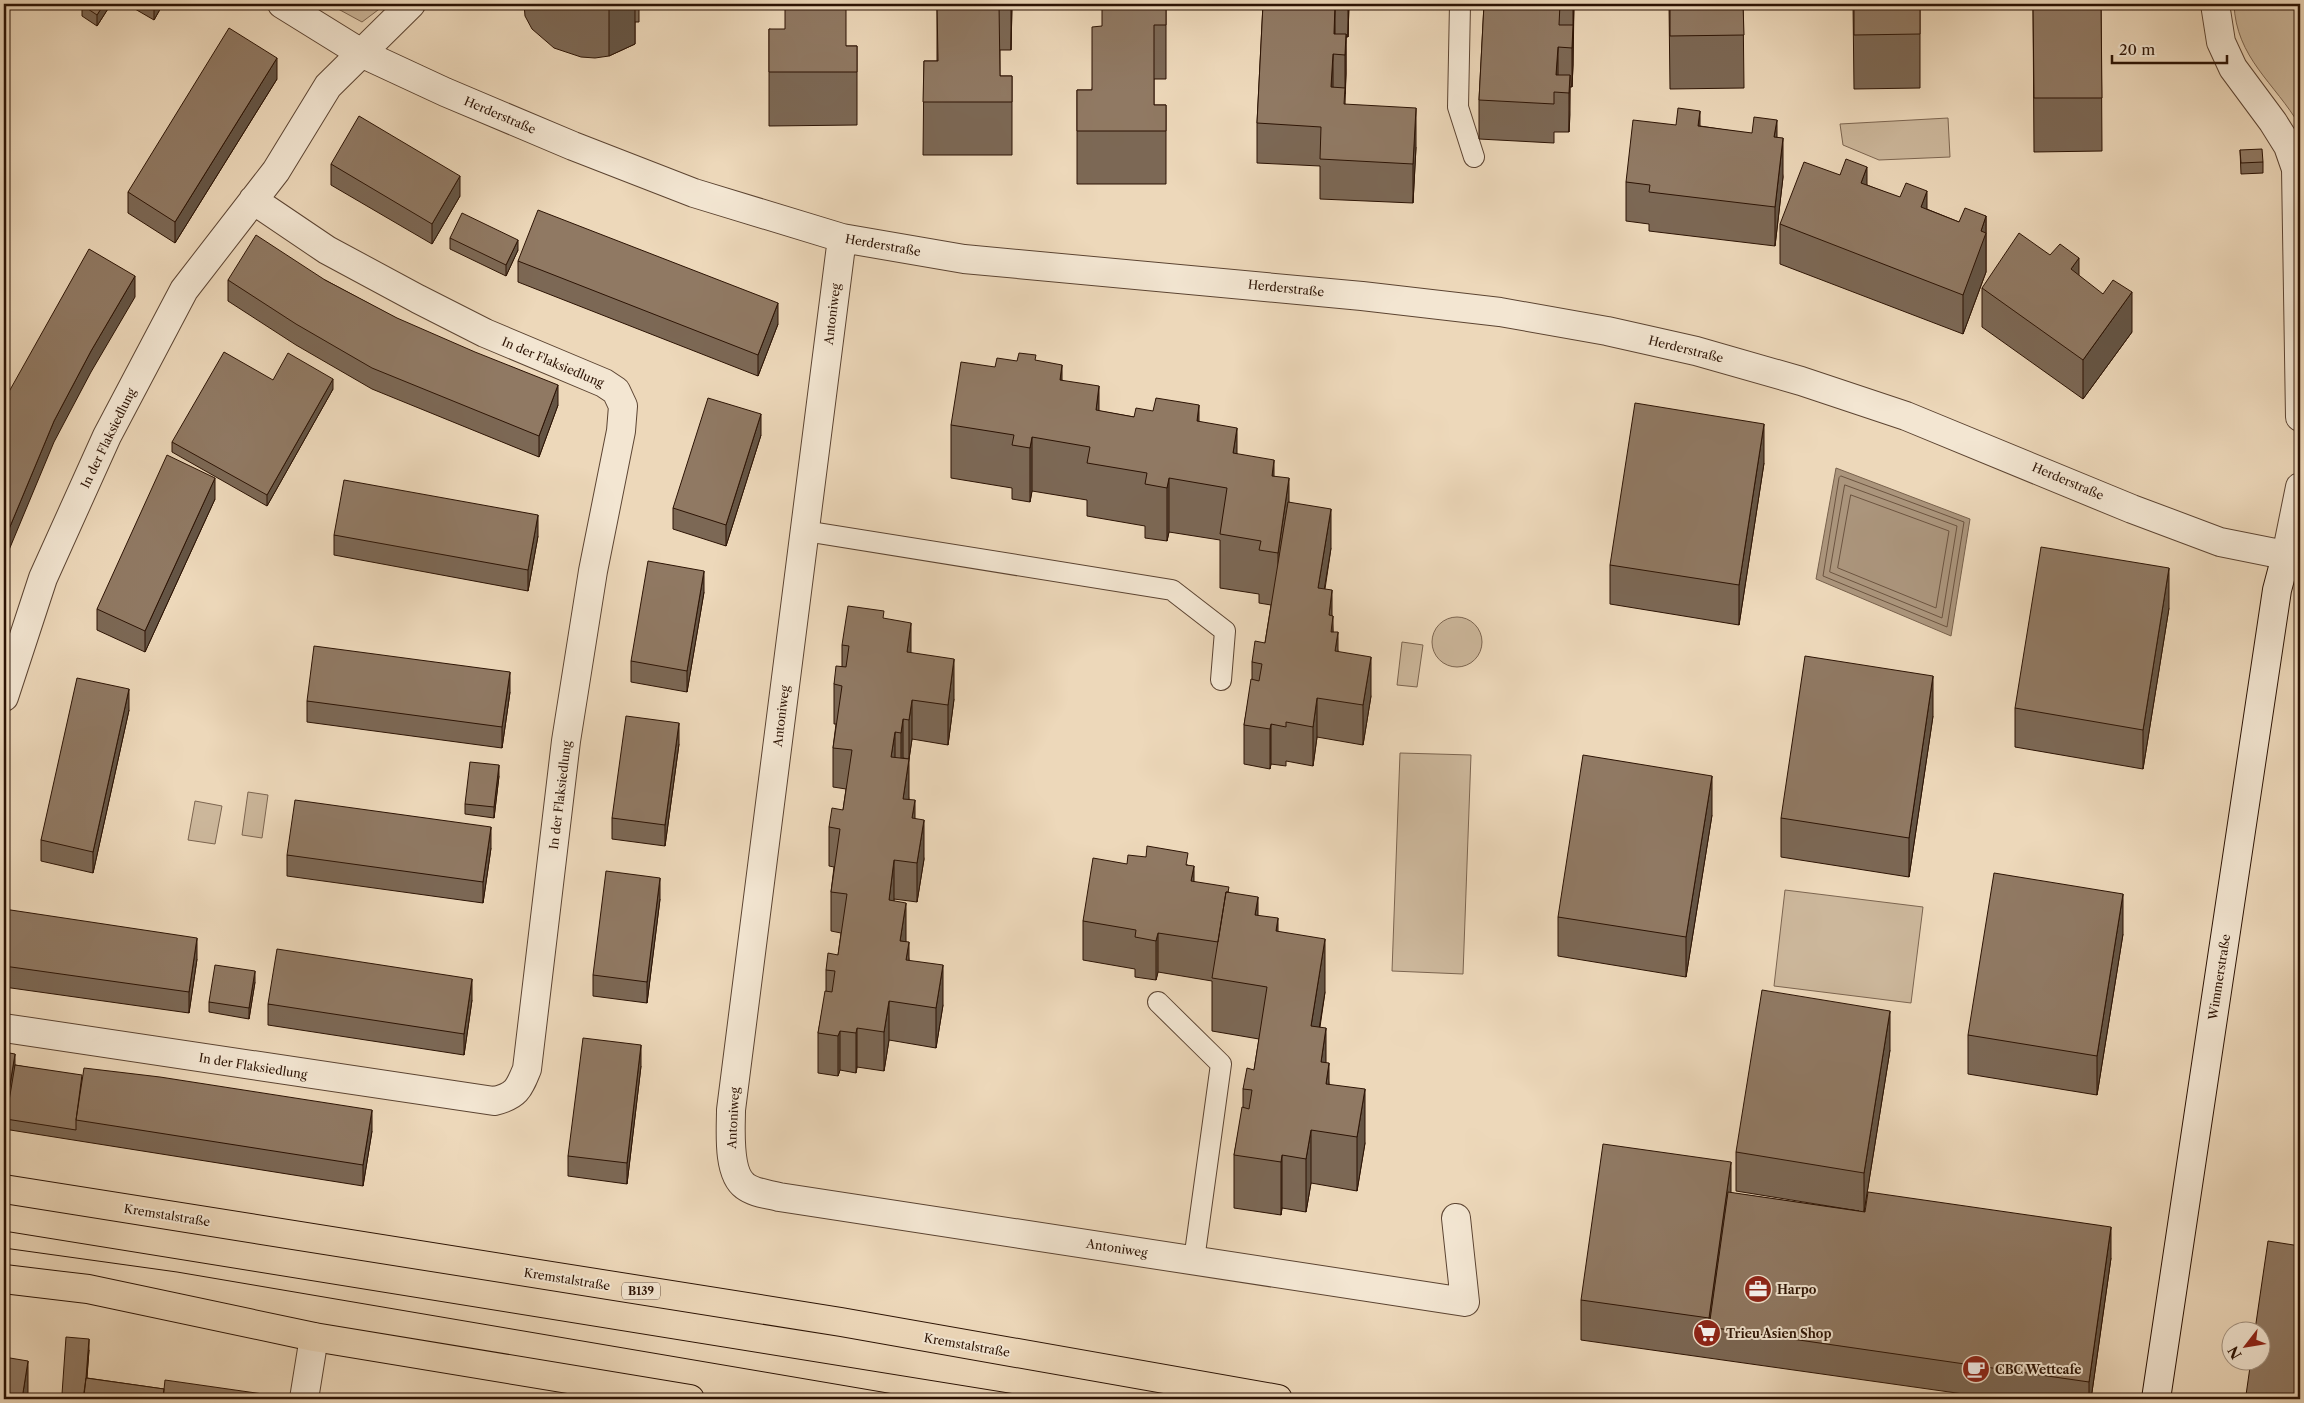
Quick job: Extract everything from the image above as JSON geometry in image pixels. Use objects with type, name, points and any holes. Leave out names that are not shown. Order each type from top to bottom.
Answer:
[{"type":"main road","name":"Kremstalstraße","points":[[4,1189],[841,1322],[1278,1399]]},
{"type":"main road","points":[[4,1279],[88,1289],[314,1337],[690,1399]]},
{"type":"street","name":"Herderstraße","points":[[282,4],[361,54],[472,104],[694,193],[842,238],[964,259],[1269,286],[1467,308],[1625,335],[1696,351],[1802,380],[1915,419],[2132,509],[2220,542],[2293,557]]},
{"type":"street","name":"In der Flaksiedlung","points":[[4,697],[43,578],[107,436],[184,290],[276,171],[328,86],[411,4]]},
{"type":"street","points":[[2215,4],[2221,42],[2233,68],[2273,122],[2288,146],[2296,169],[2300,417]]},
{"type":"street","name":"In der Flaksiedlung","points":[[4,1028],[494,1101],[509,1097],[520,1086],[527,1069],[563,759],[593,571],[621,431],[623,406],[616,391],[604,383],[484,333],[418,299],[327,250],[254,200]]},
{"type":"street","name":"Antoniweg","points":[[842,238],[731,1110],[731,1153],[736,1172],[743,1186],[757,1192],[772,1195],[1465,1302],[1456,1218]]},
{"type":"street","name":"Wimmerstraße","points":[[2156,1399],[2277,590],[2293,557],[2300,487]]},
{"type":"street","points":[[304,1399],[314,1337]]},
{"type":"lane","points":[[1460,4],[1458,107],[1474,157]]},
{"type":"lane","points":[[805,531],[1172,590],[1226,631],[1221,680]]},
{"type":"lane","points":[[1158,1002],[1221,1064],[1194,1260]]},
{"type":"shaded area","points":[[329,4],[386,4],[362,22]]},
{"type":"shaded area","points":[[2234,4],[2300,4],[2300,126],[2249,55],[2236,23]]},
{"type":"shaded area","points":[[1948,118],[1950,157],[1879,160],[1843,145],[1840,124]]},
{"type":"shaded area","points":[[1452,617],[1462,617],[1475,624],[1482,637],[1482,647],[1475,660],[1462,667],[1452,667],[1443,663],[1436,656],[1432,647],[1432,637],[1436,628],[1443,621]]},
{"type":"shaded area","points":[[1402,642],[1423,645],[1417,687],[1397,685]]},
{"type":"shaded area","points":[[1400,753],[1471,755],[1463,974],[1392,971]]},
{"type":"shaded area","points":[[248,792],[268,795],[262,838],[242,835]]},
{"type":"shaded area","points":[[195,801],[222,806],[215,844],[188,840]]},
{"type":"shaded area","points":[[1785,890],[1923,907],[1911,1003],[1774,986]]},
{"type":"water","points":[[1836,468],[1970,519],[1951,636],[1816,579]]},
{"type":"building","points":[[83,4],[104,4],[97,15]]},
{"type":"building","points":[[145,4],[157,4],[154,9]]},
{"type":"building","points":[[785,4],[846,4],[846,46],[857,46],[857,72],[769,72],[769,29],[785,29]]},
{"type":"building","points":[[937,4],[999,4],[1000,76],[1012,76],[1012,102],[923,102],[924,61],[938,61]]},
{"type":"building","points":[[1102,4],[1166,4],[1166,25],[1154,25],[1154,105],[1166,105],[1166,131],[1077,131],[1077,90],[1092,90],[1092,27],[1102,26]]},
{"type":"building","points":[[1263,4],[1335,4],[1334,34],[1346,34],[1345,55],[1333,54],[1331,87],[1345,88],[1344,104],[1416,108],[1413,164],[1320,159],[1321,127],[1257,123]]},
{"type":"building","points":[[1484,4],[1560,4],[1559,25],[1573,25],[1572,48],[1558,47],[1556,75],[1570,75],[1569,93],[1554,92],[1554,104],[1479,100]]},
{"type":"building","points":[[1670,4],[1743,4],[1744,35],[1670,36]]},
{"type":"building","points":[[1854,4],[1920,4],[1920,34],[1854,35]]},
{"type":"building","points":[[2033,4],[2101,4],[2102,98],[2034,98]]},
{"type":"building","points":[[229,28],[277,58],[175,222],[128,192]]},
{"type":"building","points":[[1678,108],[1700,111],[1698,126],[1752,133],[1754,117],[1777,120],[1774,137],[1783,138],[1775,207],[1649,192],[1650,185],[1626,182],[1633,120],[1676,125]]},
{"type":"building","points":[[359,116],[460,176],[432,224],[331,164]]},
{"type":"building","points":[[2262,149],[2263,162],[2241,163],[2240,150]]},
{"type":"building","points":[[1846,159],[1867,167],[1861,183],[1900,197],[1906,183],[1927,191],[1921,207],[1959,222],[1965,208],[1986,216],[1981,231],[1986,233],[1963,295],[1780,224],[1804,162],[1840,175]]},
{"type":"building","points":[[538,210],[778,303],[758,355],[518,261]]},
{"type":"building","points":[[462,213],[518,240],[506,265],[450,238]]},
{"type":"building","points":[[2019,233],[2050,255],[2060,244],[2079,258],[2071,269],[2103,294],[2113,280],[2132,292],[2083,360],[1982,288]]},
{"type":"building","points":[[256,235],[325,280],[397,318],[558,385],[539,436],[372,368],[296,324],[228,280]]},
{"type":"building","points":[[89,249],[135,276],[91,351],[54,421],[4,541],[4,402]]},
{"type":"building","points":[[224,352],[273,380],[288,353],[333,379],[267,495],[172,442]]},
{"type":"building","points":[[1019,353],[1036,355],[1035,360],[1062,365],[1060,380],[1099,386],[1096,410],[1134,417],[1136,408],[1153,411],[1156,398],[1199,405],[1197,421],[1237,428],[1233,453],[1274,460],[1272,476],[1289,478],[1278,553],[1259,550],[1261,541],[1220,534],[1227,488],[1169,478],[1167,488],[1145,484],[1147,473],[1087,463],[1090,447],[1032,437],[1030,448],[1012,445],[1014,435],[951,425],[961,362],[995,367],[997,358],[1017,361]]},
{"type":"building","points":[[708,398],[761,414],[726,525],[673,508]]},
{"type":"building","points":[[1635,403],[1764,424],[1739,585],[1610,565]]},
{"type":"building","points":[[167,455],[215,478],[145,631],[97,609]]},
{"type":"building","points":[[344,480],[538,515],[528,570],[334,535]]},
{"type":"building","points":[[1288,502],[1331,509],[1318,588],[1332,590],[1329,615],[1333,616],[1331,632],[1338,632],[1335,651],[1371,657],[1363,705],[1317,698],[1313,727],[1286,722],[1286,727],[1271,724],[1270,729],[1244,725],[1251,679],[1259,681],[1262,664],[1252,662],[1255,641],[1265,643]]},
{"type":"building","points":[[2041,547],[2169,568],[2143,730],[2015,708]]},
{"type":"building","points":[[648,561],[704,571],[687,671],[631,661]]},
{"type":"building","points":[[848,606],[884,611],[883,618],[911,623],[907,652],[954,659],[948,705],[912,700],[909,720],[903,719],[901,733],[895,732],[891,757],[909,759],[903,799],[915,800],[912,818],[924,820],[917,863],[894,860],[889,900],[906,903],[900,941],[909,942],[906,960],[943,965],[936,1008],[889,1001],[884,1032],[857,1028],[856,1033],[840,1031],[838,1036],[818,1033],[825,991],[832,992],[835,971],[826,970],[828,953],[838,955],[847,894],[831,892],[840,829],[829,827],[832,808],[843,810],[852,750],[833,748],[842,686],[834,684],[836,666],[846,667],[849,646],[842,645]]},
{"type":"building","points":[[314,646],[510,672],[502,727],[307,701]]},
{"type":"building","points":[[1805,656],[1933,676],[1909,838],[1781,818]]},
{"type":"building","points":[[77,678],[129,689],[93,852],[41,840]]},
{"type":"building","points":[[626,716],[679,723],[665,825],[612,818]]},
{"type":"building","points":[[1583,755],[1712,776],[1686,937],[1558,917]]},
{"type":"building","points":[[470,762],[499,765],[494,807],[465,804]]},
{"type":"building","points":[[295,800],[491,827],[483,882],[287,855]]},
{"type":"building","points":[[1147,846],[1188,853],[1186,865],[1194,866],[1191,881],[1229,887],[1228,892],[1226,892],[1218,942],[1158,933],[1156,941],[1135,937],[1136,930],[1083,921],[1093,858],[1127,864],[1128,855],[1146,857]]},
{"type":"building","points":[[606,871],[660,878],[647,982],[593,975]]},
{"type":"building","points":[[1994,873],[2123,894],[2097,1056],[1968,1035]]},
{"type":"building","points":[[1226,892],[1258,897],[1255,915],[1278,918],[1276,931],[1325,939],[1311,1026],[1326,1028],[1321,1062],[1329,1063],[1326,1084],[1365,1089],[1357,1137],[1311,1130],[1306,1159],[1282,1155],[1281,1162],[1234,1155],[1242,1107],[1249,1109],[1252,1090],[1243,1089],[1247,1068],[1254,1070],[1267,987],[1212,978]]},
{"type":"building","points":[[4,909],[197,938],[189,992],[4,966]]},
{"type":"building","points":[[277,949],[472,979],[464,1034],[268,1004]]},
{"type":"building","points":[[215,965],[255,971],[249,1008],[209,1002]]},
{"type":"building","points":[[1762,990],[1890,1011],[1864,1173],[1736,1152]]},
{"type":"building","points":[[583,1038],[641,1045],[627,1163],[568,1156]]},
{"type":"building","points":[[4,1052],[15,1054],[6,1109],[4,1108]]},
{"type":"building","points":[[15,1065],[82,1075],[76,1130],[6,1119]]},
{"type":"building","points":[[84,1068],[160,1077],[372,1110],[363,1165],[76,1120]]},
{"type":"building","points":[[1603,1144],[1731,1162],[1709,1318],[1581,1300]]},
{"type":"building","points":[[1728,1192],[1865,1212],[1868,1192],[2111,1227],[2089,1382],[1709,1327]]},
{"type":"building","points":[[2268,1241],[2300,1246],[2300,1399],[2277,1399],[2246,1395],[2250,1370],[2272,1370],[2272,1320],[2256,1320]]},
{"type":"building","points":[[66,1337],[89,1339],[84,1396],[62,1394]]},
{"type":"building","points":[[4,1357],[28,1361],[22,1399],[4,1399]]},
{"type":"building","points":[[86,1378],[164,1389],[163,1399],[83,1399]]},
{"type":"building","points":[[165,1380],[277,1396],[277,1399],[163,1399]]},
{"type":"tram line","points":[[4,1231],[1046,1399]]},
{"type":"tram line","points":[[4,1248],[177,1272],[923,1399]]},
{"type":"place","name":"Harpo","points":[[1758,1289]]},
{"type":"place","name":"Trieu Asien Shop","points":[[1707,1333]]},
{"type":"place","name":"CBC Wettcafe","points":[[1976,1369]]}]
